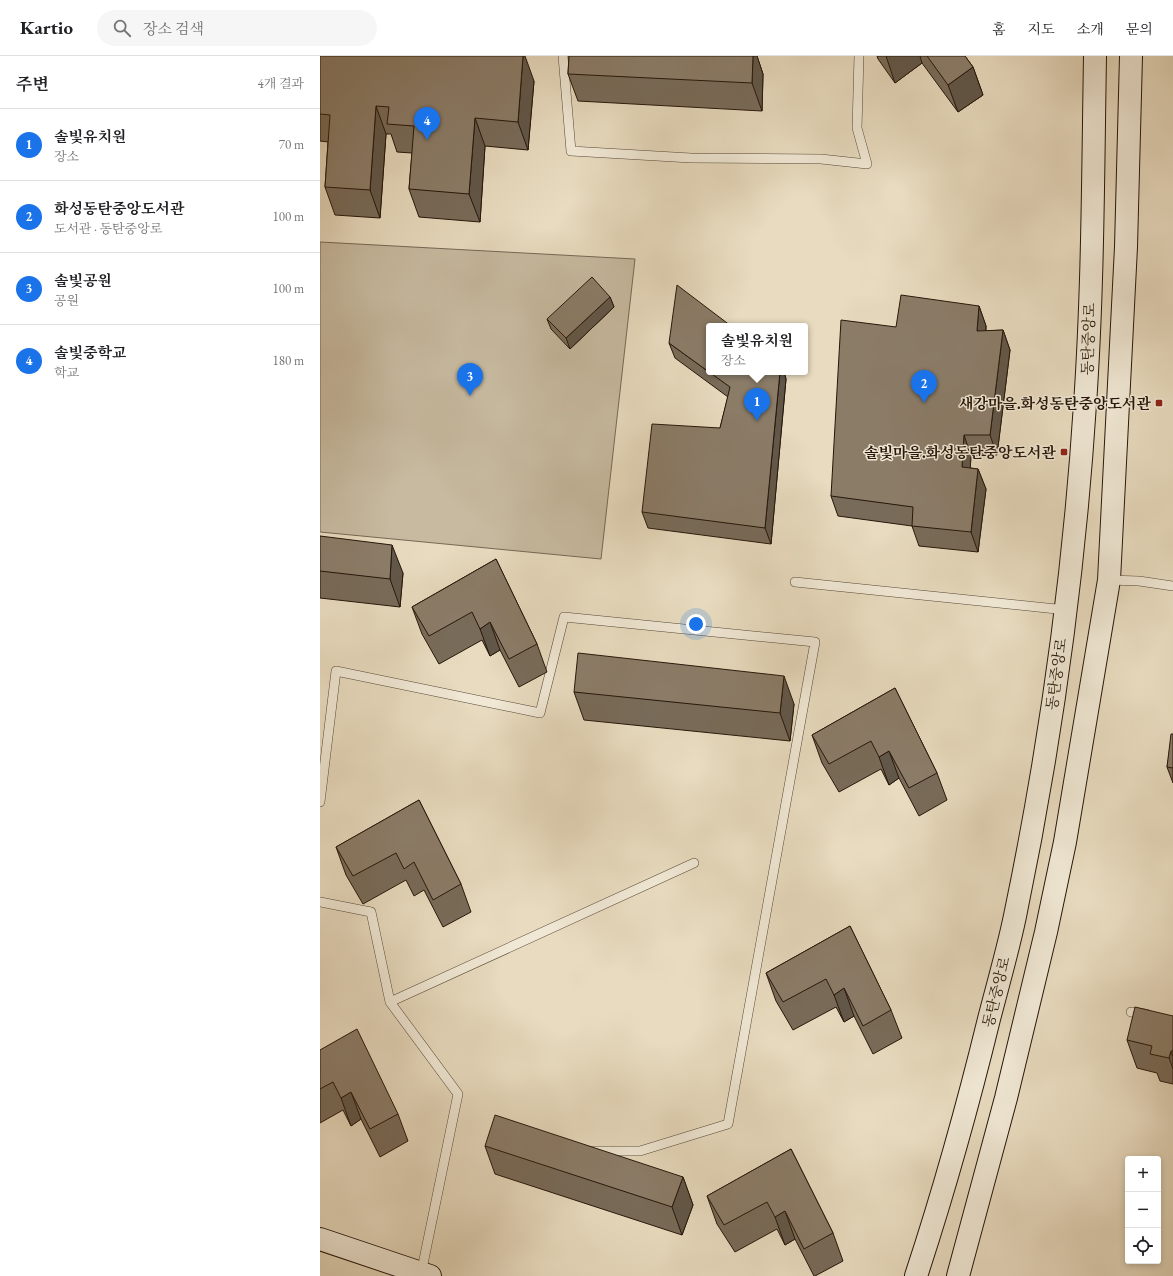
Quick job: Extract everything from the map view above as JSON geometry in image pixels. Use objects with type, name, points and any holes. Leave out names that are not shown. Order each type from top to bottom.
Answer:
[{"type":"street","name":"동탄중앙로","points":[[916,1276],[936,1214],[974,1078],[1015,918],[1045,754],[1066,610],[1085,404],[1092,240],[1095,56]]},
{"type":"street","points":[[958,1276],[1006,1098],[1046,932],[1065,842],[1109,580],[1126,247],[1131,56]]},
{"type":"street","points":[[320,1239],[424,1275]]},
{"type":"lane","points":[[563,56],[571,151],[691,158],[821,159],[867,164],[857,128],[859,56]]},
{"type":"lane","points":[[1109,580],[1139,581],[1173,586]]},
{"type":"lane","points":[[795,582],[1066,610]]},
{"type":"lane","points":[[320,802],[336,671],[540,713],[564,617],[815,642],[728,1124],[640,1151],[586,1152]]},
{"type":"lane","points":[[390,1002],[694,863]]},
{"type":"lane","points":[[320,902],[371,912],[390,1002],[458,1094],[424,1275]]},
{"type":"lane","points":[[1131,1012],[1152,1016]]},
{"type":"shaded area","points":[[320,242],[635,259],[601,559],[320,532]]},
{"type":"building","points":[[320,56],[523,56],[518,122],[475,118],[469,194],[409,189],[414,126],[387,124],[389,107],[376,106],[370,190],[325,187],[330,115],[320,114]]},
{"type":"building","points":[[569,56],[753,56],[752,83],[568,74]]},
{"type":"building","points":[[927,56],[965,56],[973,67],[948,85]]},
{"type":"building","points":[[592,277],[610,297],[566,338],[547,319]]},
{"type":"building","points":[[677,285],[727,323],[706,323],[706,370],[669,343]]},
{"type":"building","points":[[901,295],[979,306],[977,331],[1003,330],[990,435],[964,435],[962,467],[978,469],[971,532],[912,526],[913,507],[831,496],[841,320],[896,327]]},
{"type":"building","points":[[713,375],[780,375],[765,528],[642,512],[652,424],[720,428],[730,387]]},
{"type":"building","points":[[320,536],[392,545],[390,579],[320,571]]},
{"type":"building","points":[[496,559],[537,644],[509,659],[490,622],[480,629],[472,612],[429,636],[412,607]]},
{"type":"building","points":[[578,653],[784,676],[780,713],[574,692]]},
{"type":"building","points":[[895,688],[937,773],[909,788],[889,751],[879,757],[871,741],[829,764],[812,735]]},
{"type":"building","points":[[1171,734],[1173,734],[1173,768],[1167,767]]},
{"type":"building","points":[[419,800],[461,884],[433,900],[414,862],[404,869],[396,853],[353,876],[336,847]]},
{"type":"building","points":[[850,926],[891,1010],[863,1026],[844,988],[834,995],[826,979],[783,1002],[766,973]]},
{"type":"building","points":[[1135,1007],[1173,1016],[1173,1051],[1171,1051],[1169,1058],[1150,1054],[1152,1046],[1127,1040]]},
{"type":"building","points":[[357,1029],[398,1114],[370,1129],[351,1092],[341,1098],[333,1082],[320,1089],[320,1050]]},
{"type":"building","points":[[495,1115],[683,1177],[672,1207],[485,1146]]},
{"type":"building","points":[[791,1149],[833,1233],[804,1249],[785,1211],[775,1217],[767,1202],[724,1225],[707,1196]]},
{"type":"place","name":"솔빛중학교","points":[[427,140]]},
{"type":"place","name":"솔빛공원","points":[[470,396]]},
{"type":"place","name":"화성동탄중앙도서관","points":[[924,403]]},
{"type":"place","name":"새강마을.화성동탄중앙도서관","points":[[1159,403]]},
{"type":"place","name":"솔빛유치원","points":[[757,421]]},
{"type":"place","name":"솔빛마을.화성동탄중앙도서관","points":[[1064,452]]}]
